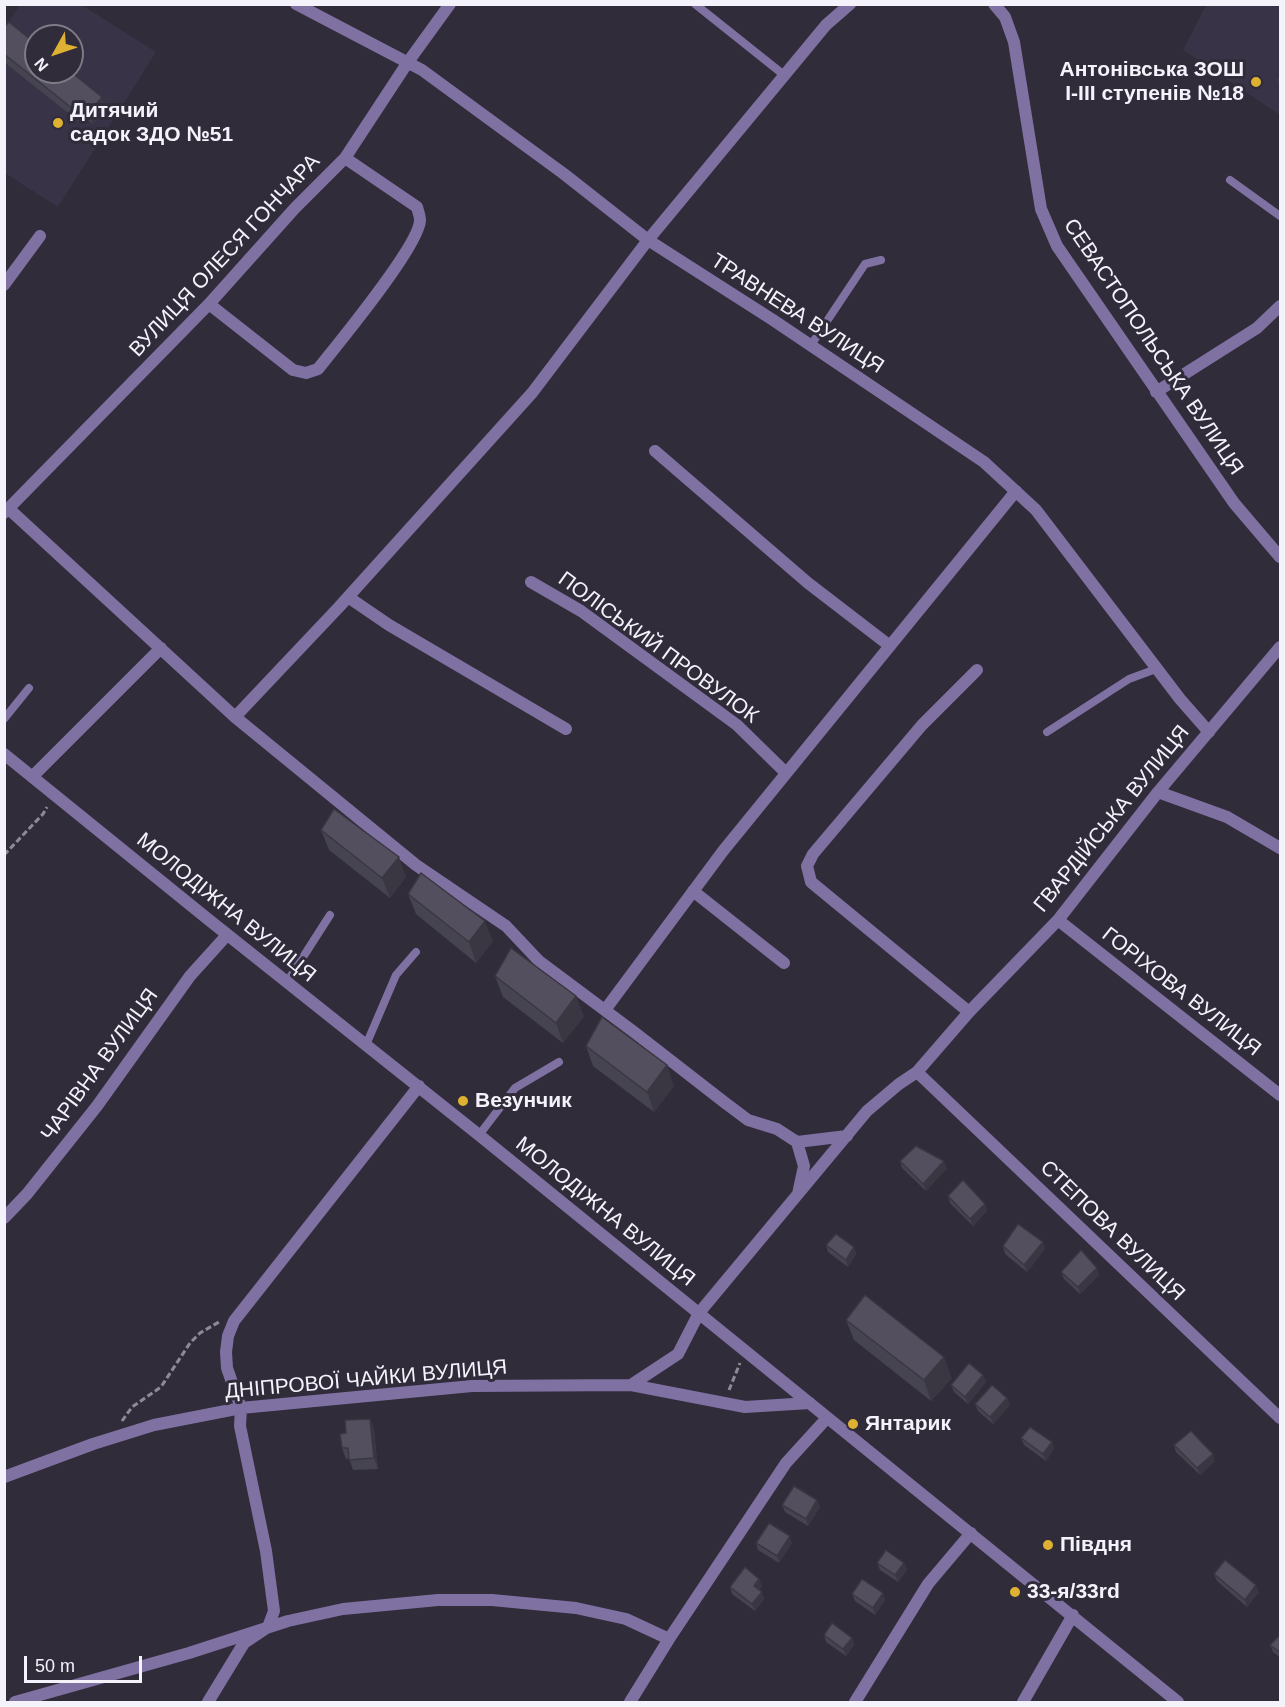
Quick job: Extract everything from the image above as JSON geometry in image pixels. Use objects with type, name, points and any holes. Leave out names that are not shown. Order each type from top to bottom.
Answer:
[{"type":"street","name":"ТРАВНЕВА ВУЛИЦЯ","points":[[296,4],[422,70],[564,174],[648,240],[811,345],[984,462],[1036,510],[1156,669],[1209,732]]},
{"type":"street","name":"ВУЛИЦЯ ОЛЕСЯ ГОНЧАРА","points":[[7,511],[208,304],[295,208],[345,158],[408,62],[450,4]]},
{"type":"street","points":[[235,717],[348,597],[532,393],[648,240],[826,25],[850,4]]},
{"type":"street","name":"СЕВАСТОПОЛЬСЬКА ВУЛИЦЯ","points":[[998,6],[1005,17],[1014,42],[1041,209],[1058,246],[1234,503],[1281,557]]},
{"type":"street","points":[[208,304],[293,370],[306,374],[318,369],[383,285],[416,235],[420,221],[417,207],[345,158]]},
{"type":"street","points":[[4,285],[40,236]]},
{"type":"street","points":[[1156,392],[1257,328],[1281,306]]},
{"type":"street","points":[[655,451],[808,584],[890,646]]},
{"type":"street","points":[[605,1010],[723,851],[1016,491]]},
{"type":"street","points":[[7,511],[235,717],[416,865],[506,926],[539,961],[748,1120],[777,1129],[797,1142],[847,1136]]},
{"type":"street","name":"ПОЛІСЬКИЙ ПРОВУЛОК","points":[[531,582],[581,611],[737,726],[786,773]]},
{"type":"street","points":[[348,597],[389,625],[566,729]]},
{"type":"street","name":"ГВАРДІЙСЬКА ВУЛИЦЯ","points":[[632,1385],[678,1354],[699,1313],[867,1111],[898,1084],[917,1072],[969,1012],[1058,920],[1158,792],[1281,647]]},
{"type":"street","points":[[32,777],[161,648]]},
{"type":"street","points":[[969,1012],[811,882],[807,866],[813,854],[922,725],[977,670]]},
{"type":"street","name":"МОЛОДІЖНА ВУЛИЦЯ","points":[[4,754],[227,935],[419,1086],[1178,1702]]},
{"type":"street","points":[[1158,792],[1227,817],[1281,848]]},
{"type":"street","points":[[693,891],[784,963]]},
{"type":"street","name":"ГОРІХОВА ВУЛИЦЯ","points":[[1058,920],[1281,1095]]},
{"type":"street","name":"ЧАРІВНА ВУЛИЦЯ","points":[[4,1218],[27,1194],[97,1106],[190,976],[227,935]]},
{"type":"street","name":"СТЕПОВА ВУЛИЦЯ","points":[[917,1072],[1281,1418]]},
{"type":"street","points":[[208,1702],[244,1643],[268,1627],[274,1611],[266,1551],[240,1426],[241,1408],[227,1368],[228,1336],[234,1321],[419,1086]]},
{"type":"street","points":[[797,1142],[804,1166],[798,1194]]},
{"type":"street","name":"ДНІПРОВОЇ ЧАЙКИ ВУЛИЦЯ","points":[[4,1477],[154,1425],[241,1408],[472,1386],[632,1385],[745,1407],[810,1403]]},
{"type":"street","points":[[630,1702],[786,1463],[827,1418]]},
{"type":"street","points":[[855,1702],[928,1584],[971,1533]]},
{"type":"street","points":[[15,1702],[178,1656],[268,1627],[343,1609],[438,1600],[492,1600],[576,1608],[626,1619],[669,1639]]},
{"type":"street","points":[[1023,1702],[1073,1616]]},
{"type":"lane","points":[[695,4],[784,75]]},
{"type":"lane","points":[[1230,180],[1281,216]]},
{"type":"lane","points":[[811,345],[865,264],[882,260]]},
{"type":"lane","points":[[1047,732],[1129,679],[1156,669]]},
{"type":"lane","points":[[4,719],[29,688]]},
{"type":"lane","points":[[286,981],[330,915]]},
{"type":"lane","points":[[366,1045],[396,975],[416,952]]},
{"type":"lane","points":[[479,1135],[515,1089],[559,1062]]},
{"type":"path","points":[[4,855],[43,814],[54,795]]},
{"type":"path","points":[[109,1439],[132,1407],[161,1387],[190,1343],[222,1320]]},
{"type":"path","points":[[723,1403],[739,1369],[742,1350]]},
{"type":"shaded area","name":"Дитячий садок ЗДО №51","points":[[20,5],[82,5],[156,52],[58,207],[5,173],[4,29]]},
{"type":"shaded area","name":"Антонівська ЗОШ I-III ступенів №18","points":[[1206,5],[1280,5],[1280,115],[1183,50]]},
{"type":"building","points":[[9,22],[24,34],[24,70],[4,54],[4,27]]},
{"type":"building","points":[[84,82],[102,97],[89,113],[82,108],[78,113],[42,84]]},
{"type":"building","points":[[334,809],[399,857],[382,878],[321,830]]},
{"type":"building","points":[[421,873],[485,921],[469,942],[408,894]]},
{"type":"building","points":[[511,948],[576,996],[556,1023],[495,976]]},
{"type":"building","points":[[602,1017],[667,1065],[647,1092],[586,1046]]},
{"type":"building","points":[[916,1146],[944,1161],[923,1184],[900,1161]]},
{"type":"building","points":[[963,1180],[985,1204],[970,1219],[948,1196]]},
{"type":"building","points":[[1018,1224],[1043,1242],[1024,1265],[1003,1246]]},
{"type":"building","points":[[836,1234],[854,1247],[846,1260],[826,1245]]},
{"type":"building","points":[[1081,1250],[1097,1268],[1078,1287],[1061,1272]]},
{"type":"building","points":[[865,1295],[944,1357],[924,1380],[846,1320]]},
{"type":"building","points":[[969,1363],[983,1375],[965,1397],[951,1385]]},
{"type":"building","points":[[992,1385],[1007,1398],[990,1417],[975,1404]]},
{"type":"building","points":[[370,1419],[374,1458],[349,1460],[348,1448],[342,1448],[340,1434],[346,1433],[345,1420]]},
{"type":"building","points":[[1030,1427],[1052,1442],[1043,1454],[1021,1438]]},
{"type":"building","points":[[1191,1431],[1213,1454],[1197,1468],[1174,1445]]},
{"type":"building","points":[[794,1486],[817,1500],[806,1519],[782,1505]]},
{"type":"building","points":[[769,1523],[790,1536],[777,1556],[756,1543]]},
{"type":"building","points":[[886,1550],[904,1563],[895,1575],[877,1563]]},
{"type":"building","points":[[1225,1560],[1256,1585],[1245,1600],[1214,1574]]},
{"type":"building","points":[[745,1567],[759,1579],[754,1586],[762,1592],[752,1604],[730,1587]]},
{"type":"building","points":[[862,1579],[883,1593],[873,1608],[852,1594]]},
{"type":"building","points":[[832,1623],[852,1638],[843,1649],[824,1635]]},
{"type":"building","points":[[1281,1634],[1281,1653],[1270,1645]]},
{"type":"place","name":"Антонівська ЗОШ I-III ступенів №18","points":[[1256,82]]},
{"type":"place","name":"Дитячий садок ЗДО №51","points":[[58,123]]},
{"type":"place","name":"Везунчик","points":[[463,1101]]},
{"type":"place","name":"Янтарик","points":[[853,1424]]},
{"type":"place","name":"Півдня","points":[[1048,1545]]},
{"type":"place","name":"33-я/33rd","points":[[1015,1592]]}]
